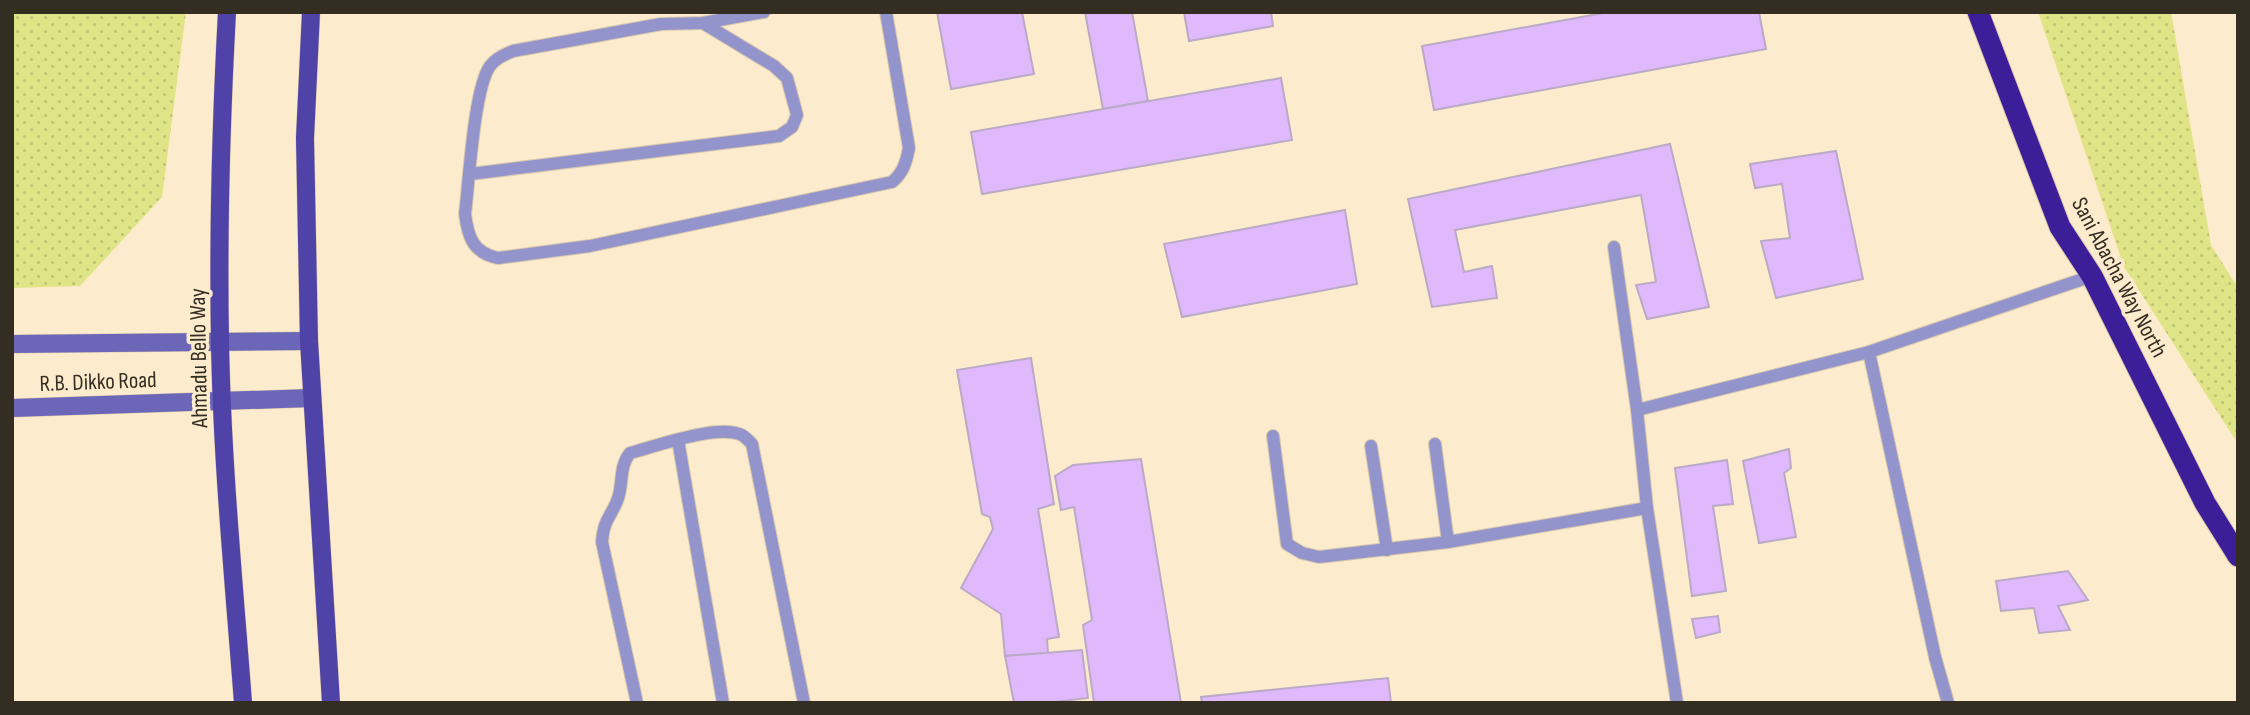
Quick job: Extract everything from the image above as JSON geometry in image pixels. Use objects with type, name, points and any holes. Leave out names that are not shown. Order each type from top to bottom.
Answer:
[{"type":"highway","name":"Sani Abacha Way North","points":[[1978,12],[2060,226],[2092,276],[2205,503],[2238,555]]},
{"type":"main road","name":"Ahmadu Bello Way","points":[[227,12],[221,120],[220,341],[243,703]]},
{"type":"main road","points":[[311,12],[305,138],[309,341],[331,703]]},
{"type":"street","name":"R.B. Dikko Road","points":[[12,344],[309,341]]},
{"type":"street","name":"R.B. Dikko Road","points":[[12,408],[311,398]]},
{"type":"lane","points":[[764,12],[703,23],[661,24],[513,51],[498,58],[489,68],[480,92],[465,214],[467,231],[477,248],[486,256],[498,258],[590,246],[892,182],[903,169],[909,148],[886,12]]},
{"type":"lane","points":[[470,174],[779,136],[792,127],[797,115],[787,78],[774,66],[703,23]]},
{"type":"lane","points":[[1614,247],[1637,410],[1647,508],[1678,703]]},
{"type":"lane","points":[[1637,410],[1869,352],[2092,276]]},
{"type":"lane","points":[[1869,352],[1935,657],[1948,703]]},
{"type":"lane","points":[[637,703],[602,542],[604,523],[618,500],[622,470],[630,453],[724,431],[742,434],[752,444],[804,703]]},
{"type":"lane","points":[[1273,436],[1287,544],[1302,553],[1319,557],[1448,542],[1647,508]]},
{"type":"lane","points":[[678,440],[723,703]]},
{"type":"lane","points":[[1435,444],[1448,542]]},
{"type":"lane","points":[[1371,446],[1387,550]]},
{"type":"green space","points":[[12,12],[186,12],[162,197],[80,286],[12,288]]},
{"type":"green space","points":[[2038,12],[2171,12],[2211,245],[2238,288],[2238,444],[2124,267]]},
{"type":"building","points":[[937,12],[1022,12],[1034,74],[951,89]]},
{"type":"building","points":[[1085,12],[1132,12],[1148,101],[1103,109]]},
{"type":"building","points":[[1184,12],[1271,12],[1273,26],[1189,41]]},
{"type":"building","points":[[1609,12],[1759,12],[1766,49],[1434,110],[1422,46]]},
{"type":"building","points":[[1281,78],[1292,140],[982,194],[971,132]]},
{"type":"building","points":[[1670,144],[1709,307],[1647,319],[1636,285],[1656,282],[1641,195],[1455,230],[1464,272],[1492,266],[1497,298],[1432,307],[1408,199]]},
{"type":"building","points":[[1836,151],[1863,279],[1776,298],[1761,241],[1790,238],[1782,184],[1755,188],[1750,164]]},
{"type":"building","points":[[1345,210],[1357,284],[1182,317],[1164,244]]},
{"type":"building","points":[[1031,358],[1054,504],[1038,509],[1059,637],[1047,639],[1048,653],[1005,656],[1001,614],[961,588],[993,529],[990,517],[982,514],[957,370]]},
{"type":"building","points":[[1789,449],[1791,468],[1784,473],[1796,537],[1759,543],[1743,461]]},
{"type":"building","points":[[1141,459],[1181,703],[1094,703],[1083,625],[1092,620],[1074,507],[1061,510],[1055,476],[1073,465]]},
{"type":"building","points":[[1727,460],[1733,504],[1713,506],[1726,591],[1692,596],[1675,468]]},
{"type":"building","points":[[2068,571],[2088,600],[2058,606],[2070,630],[2039,633],[2034,608],[2001,611],[1996,581]]},
{"type":"building","points":[[1718,616],[1720,632],[1696,638],[1692,619]]},
{"type":"building","points":[[1082,650],[1088,698],[1046,703],[1014,703],[1005,656]]},
{"type":"building","points":[[1388,678],[1391,703],[1202,703],[1201,697]]}]
